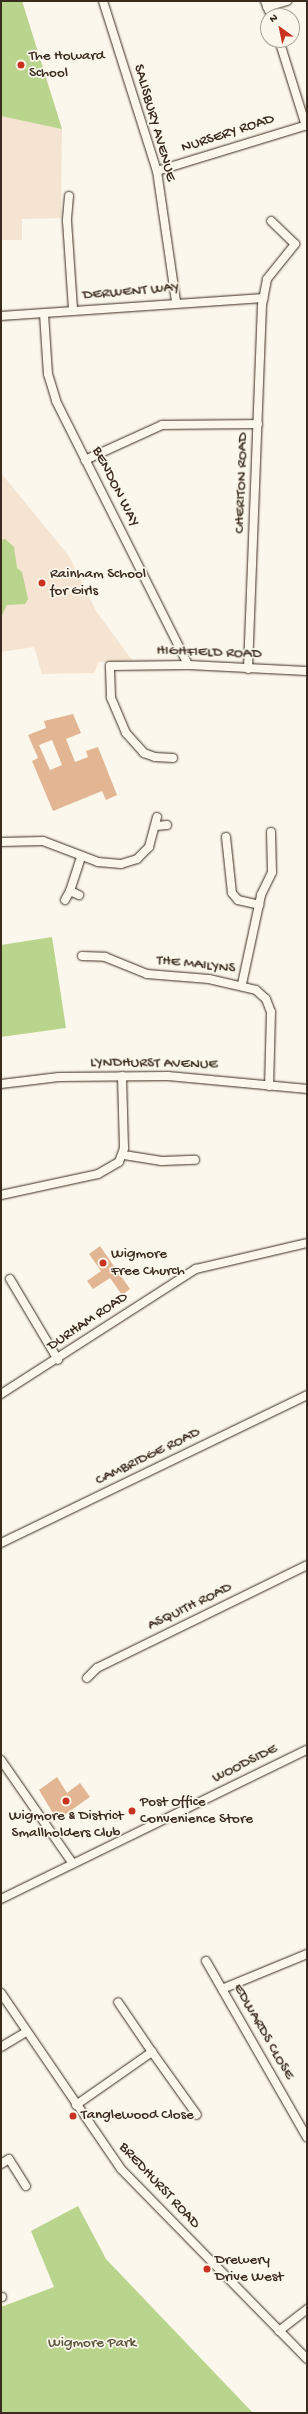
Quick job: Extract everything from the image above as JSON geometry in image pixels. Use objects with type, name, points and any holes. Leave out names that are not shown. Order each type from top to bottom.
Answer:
[{"type":"street","name":"SALISBURY AVENUE","points":[[103,1],[157,172],[176,302]]},
{"type":"street","points":[[266,4],[287,1]]},
{"type":"street","points":[[281,48],[306,125]]},
{"type":"street","name":"NURSERY ROAD","points":[[157,172],[306,125]]},
{"type":"street","points":[[69,196],[67,221],[73,310]]},
{"type":"street","name":"CHERITON ROAD","points":[[248,669],[263,298],[269,276],[295,244],[271,221]]},
{"type":"street","name":"DERWENT WAY","points":[[1,316],[44,314],[73,310],[176,302],[263,298]]},
{"type":"street","name":"BENDON WAY","points":[[44,314],[50,386],[85,460],[188,666]]},
{"type":"street","points":[[85,460],[162,425],[258,424]]},
{"type":"street","name":"HIGHFIELD ROAD","points":[[173,758],[155,758],[144,752],[126,733],[111,697],[110,666],[188,666],[307,671]]},
{"type":"street","points":[[1,842],[43,842],[81,857],[111,864],[130,862],[149,847],[156,826],[157,817]]},
{"type":"street","points":[[156,826],[167,825]]},
{"type":"street","points":[[242,984],[259,905],[272,872],[271,832]]},
{"type":"street","points":[[226,837],[232,893],[238,900],[259,905]]},
{"type":"street","points":[[66,900],[81,857]]},
{"type":"street","points":[[70,891],[79,895]]},
{"type":"street","name":"THE MAILYNS","points":[[82,956],[105,957],[137,972],[159,977],[242,984],[262,994],[271,1012],[269,1086]]},
{"type":"street","points":[[1,1195],[98,1174],[114,1167],[124,1155],[122,1076]]},
{"type":"street","name":"LYNDHURST AVENUE","points":[[1,1084],[59,1077],[206,1077],[269,1086],[307,1089]]},
{"type":"street","points":[[124,1155],[162,1161],[195,1160]]},
{"type":"street","name":"DURHAM ROAD","points":[[1,1394],[58,1360],[196,1269],[307,1243]]},
{"type":"street","points":[[10,1280],[58,1360]]},
{"type":"street","name":"CAMBRIDGE ROAD","points":[[1,1543],[307,1395]]},
{"type":"street","name":"ASQUITH ROAD","points":[[87,1678],[97,1668],[307,1565]]},
{"type":"street","name":"WOODSIDE","points":[[1,1899],[307,1750]]},
{"type":"street","points":[[1,1760],[73,1864]]},
{"type":"street","points":[[222,1988],[307,1954]]},
{"type":"street","name":"EDWARDS CLOSE","points":[[206,1961],[307,2137]]},
{"type":"street","name":"BREDHURST ROAD","points":[[1,1993],[76,2105],[129,2179],[307,2359]]},
{"type":"street","points":[[118,2002],[197,2115]]},
{"type":"street","points":[[1,2047],[26,2032]]},
{"type":"street","points":[[76,2105],[152,2052]]},
{"type":"street","points":[[1,2164],[9,2159],[26,2186]]},
{"type":"street","points":[[279,2331],[307,2309]]},
{"type":"shaded area","name":"The Howard School","points":[[1,1],[22,1],[62,129],[61,218],[22,219],[22,240],[1,240]]},
{"type":"shaded area","name":"Rainham School for Girls","points":[[1,473],[69,556],[96,611],[132,660],[99,662],[94,673],[42,674],[34,647],[1,652]]},
{"type":"green space","points":[[1,1],[22,1],[62,129],[1,116]]},
{"type":"green space","points":[[5,539],[14,547],[17,568],[22,572],[28,599],[25,604],[7,605],[1,617],[1,540]]},
{"type":"green space","points":[[52,937],[66,1028],[1,1037],[1,945]]},
{"type":"green space","name":"Wigmore Park","points":[[78,2206],[106,2259],[253,2413],[1,2413],[1,2307],[54,2287],[31,2231]]},
{"type":"building","points":[[73,714],[81,733],[66,739],[75,762],[88,757],[86,751],[98,747],[117,795],[106,800],[102,791],[53,811],[32,761],[38,758],[28,735],[46,728],[44,721]],"holes":[[[52,740],[62,765],[50,770],[39,745]]]},
{"type":"building","name":"Wigmore Free Church","points":[[100,1246],[130,1289],[122,1295],[110,1278],[93,1289],[87,1281],[101,1271],[89,1254]]},
{"type":"building","name":"Wigmore & District Smallholders Club","points":[[57,1777],[67,1793],[80,1783],[90,1797],[57,1820],[39,1790]]},
{"type":"place","name":"The Howard School","points":[[21,65]]},
{"type":"place","name":"Rainham School for Girls","points":[[42,583]]},
{"type":"place","name":"Wigmore Free Church","points":[[103,1263]]},
{"type":"place","name":"Wigmore & District Smallholders Club","points":[[66,1801]]},
{"type":"place","name":"Post Office Convenience Store","points":[[132,1811]]},
{"type":"place","name":"Tanglewood Close","points":[[73,2116]]},
{"type":"place","name":"Drewery Drive West","points":[[207,2269]]}]
